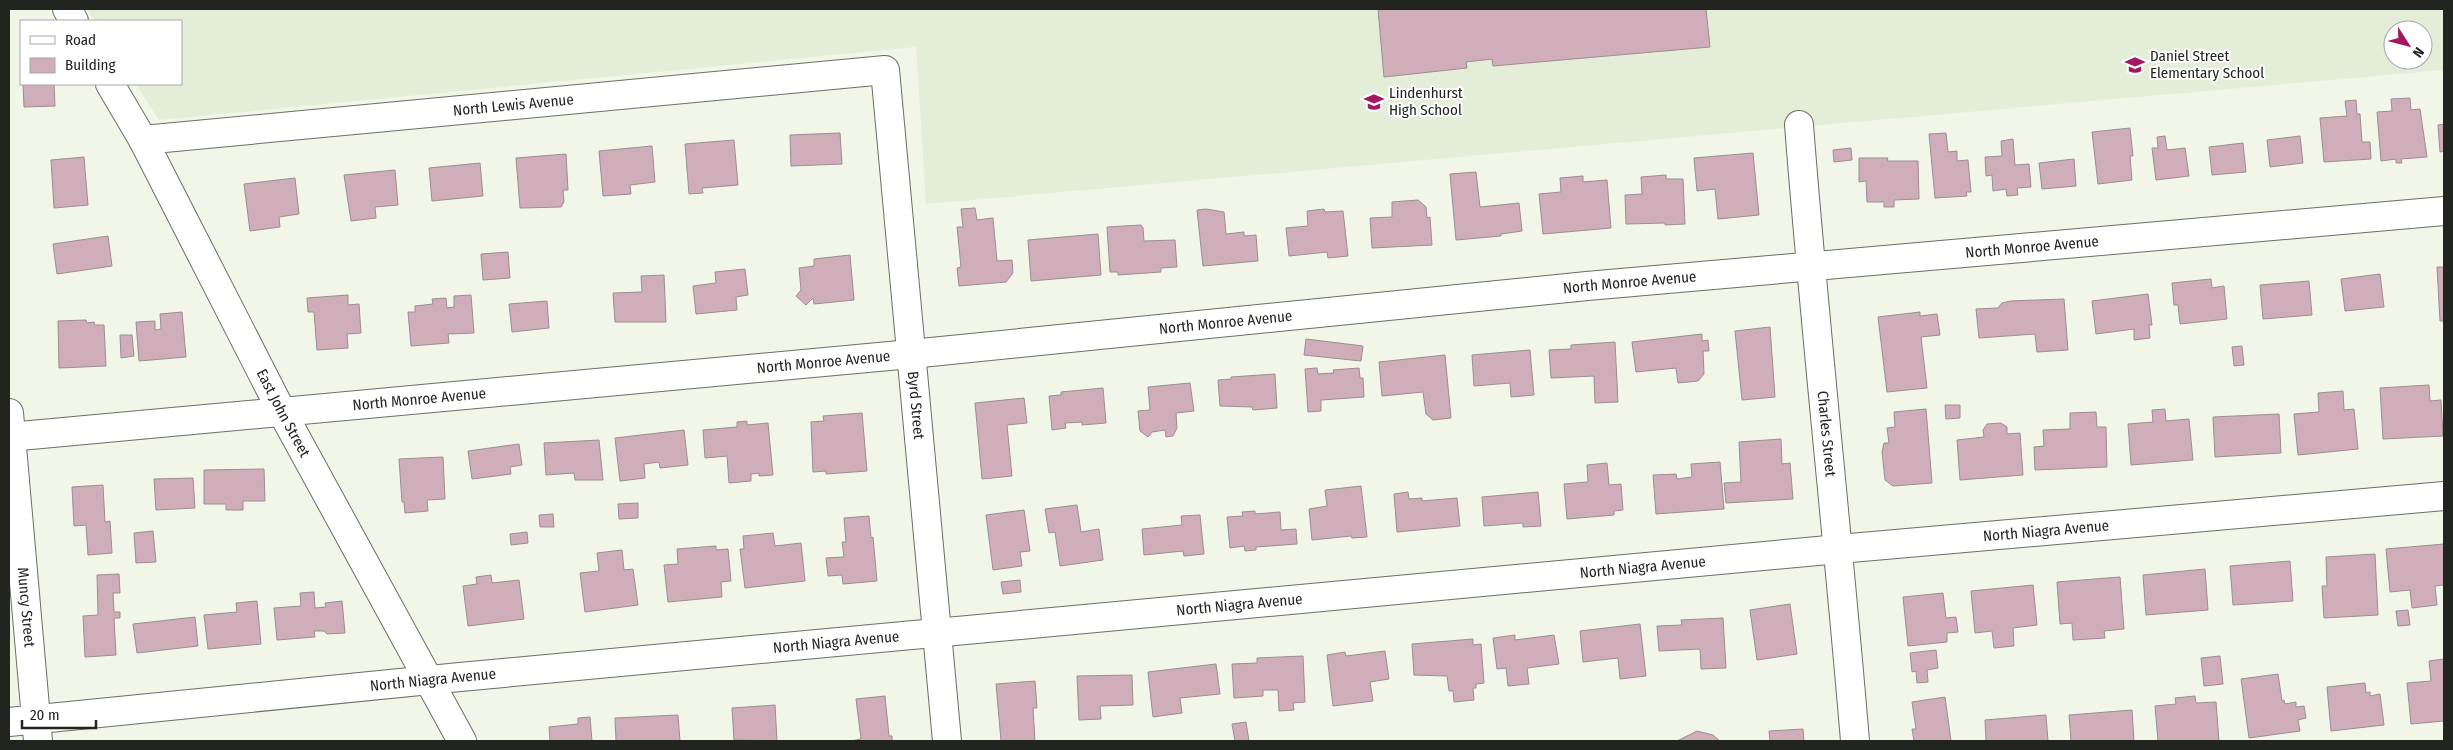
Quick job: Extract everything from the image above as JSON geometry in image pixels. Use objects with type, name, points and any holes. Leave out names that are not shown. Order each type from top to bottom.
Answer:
[{"type":"street","points":[[66,9],[73,20]]},
{"type":"street","name":"North Lewis Avenue","points":[[143,140],[885,70]]},
{"type":"street","name":"Byrd Street","points":[[885,70],[947,741]]},
{"type":"street","name":"East John Street","points":[[111,85],[143,140],[282,412],[462,741]]},
{"type":"street","name":"Charles Street","points":[[1799,125],[1810,267],[1839,549],[1855,741]]},
{"type":"street","name":"North Monroe Avenue","points":[[10,429],[282,412],[911,354],[1587,286],[2444,211]]},
{"type":"street","name":"Muncy Street","points":[[10,429],[37,731]]},
{"type":"street","name":"North Niagra Avenue","points":[[9,722],[37,731],[430,680],[1839,549],[2444,496]]},
{"type":"shaded area","name":"Lindenhurst High School","points":[[87,9],[2444,9],[2444,70],[926,204],[916,47],[159,120],[137,85],[182,85],[182,20],[94,20]]},
{"type":"building","points":[[1378,9],[1706,9],[1710,47],[1493,66],[1492,59],[1466,62],[1467,68],[1384,77]]},
{"type":"building","points":[[23,85],[54,85],[55,106],[24,107]]},
{"type":"building","points":[[2410,98],[2411,110],[2420,109],[2427,157],[2401,159],[2402,163],[2396,163],[2396,159],[2381,161],[2377,112],[2392,111],[2391,99]]},
{"type":"building","points":[[2356,100],[2357,114],[2360,114],[2362,142],[2370,142],[2371,159],[2324,162],[2320,118],[2347,116],[2345,101]]},
{"type":"building","points":[[2444,124],[2444,151],[2440,152],[2438,125]]},
{"type":"building","points":[[2130,128],[2133,156],[2130,156],[2132,180],[2098,184],[2092,132]]},
{"type":"building","points":[[840,133],[842,164],[791,166],[790,135]]},
{"type":"building","points":[[1946,133],[1948,152],[1957,151],[1957,161],[1968,160],[1971,192],[1966,192],[1967,196],[1935,198],[1929,134]]},
{"type":"building","points":[[2165,136],[2167,150],[2185,148],[2189,176],[2156,180],[2152,148],[2158,148],[2157,137]]},
{"type":"building","points":[[2300,136],[2303,163],[2270,167],[2267,140]]},
{"type":"building","points":[[2013,139],[2015,165],[2029,164],[2031,187],[2017,188],[2018,195],[2007,196],[2006,189],[1993,191],[1992,175],[1986,176],[1985,157],[2002,156],[2001,141]]},
{"type":"building","points":[[734,140],[738,185],[702,188],[703,193],[689,194],[685,144]]},
{"type":"building","points":[[2243,143],[2246,172],[2212,175],[2209,147]]},
{"type":"building","points":[[652,146],[655,182],[630,185],[631,194],[603,196],[599,151]]},
{"type":"building","points":[[1851,148],[1852,160],[1834,162],[1833,150]]},
{"type":"building","points":[[1753,153],[1759,215],[1718,219],[1715,189],[1697,191],[1694,158]]},
{"type":"building","points":[[566,154],[568,190],[563,190],[564,202],[561,207],[520,208],[516,158]]},
{"type":"building","points":[[84,157],[88,205],[54,208],[51,160]]},
{"type":"building","points":[[1859,158],[1888,158],[1887,161],[1918,161],[1919,199],[1894,200],[1894,207],[1884,207],[1884,202],[1867,202],[1866,181],[1859,182]]},
{"type":"building","points":[[2074,159],[2076,186],[2042,189],[2039,163]]},
{"type":"building","points":[[480,163],[483,196],[432,201],[429,168]]},
{"type":"building","points":[[395,170],[398,205],[375,207],[376,218],[351,221],[344,175]]},
{"type":"building","points":[[1476,172],[1480,207],[1519,203],[1522,231],[1501,234],[1501,236],[1456,240],[1450,174]]},
{"type":"building","points":[[1666,175],[1666,179],[1683,179],[1685,224],[1626,224],[1625,195],[1642,194],[1641,177]]},
{"type":"building","points":[[1583,176],[1583,182],[1607,180],[1611,228],[1543,234],[1539,194],[1561,192],[1560,178]]},
{"type":"building","points":[[295,178],[299,214],[279,217],[280,227],[250,231],[244,184]]},
{"type":"building","points":[[1418,200],[1426,207],[1427,218],[1430,217],[1432,245],[1372,248],[1370,218],[1392,217],[1392,202]]},
{"type":"building","points":[[975,208],[977,220],[993,218],[997,261],[1012,260],[1013,273],[1006,282],[959,286],[957,268],[961,267],[957,227],[963,227],[961,209]]},
{"type":"building","points":[[1206,209],[1224,212],[1226,234],[1244,232],[1244,236],[1256,235],[1258,261],[1203,266],[1197,210]]},
{"type":"building","points":[[1324,209],[1325,212],[1343,211],[1348,256],[1328,258],[1327,252],[1289,256],[1286,228],[1308,226],[1307,211]]},
{"type":"building","points":[[1141,225],[1144,241],[1175,240],[1177,267],[1161,268],[1161,272],[1118,275],[1118,272],[1110,272],[1107,227]]},
{"type":"building","points":[[1098,234],[1101,275],[1031,281],[1028,240]]},
{"type":"building","points":[[108,236],[112,266],[57,274],[53,244]]},
{"type":"building","points":[[508,252],[510,278],[483,280],[481,254]]},
{"type":"building","points":[[850,255],[854,300],[814,304],[813,298],[806,305],[796,296],[801,290],[799,268],[814,266],[814,259]]},
{"type":"building","points":[[2437,267],[2444,267],[2444,321],[2440,321]]},
{"type":"building","points":[[745,269],[748,295],[736,297],[737,310],[696,314],[693,286],[716,283],[715,272]]},
{"type":"building","points":[[2380,274],[2384,307],[2345,311],[2341,279]]},
{"type":"building","points":[[664,275],[666,322],[615,322],[613,293],[642,292],[641,276]]},
{"type":"building","points":[[2211,279],[2212,288],[2224,286],[2227,319],[2180,324],[2178,305],[2174,305],[2172,283]]},
{"type":"building","points":[[2309,281],[2312,315],[2263,319],[2260,285]]},
{"type":"building","points":[[2148,294],[2152,325],[2149,325],[2150,338],[2134,340],[2134,329],[2096,334],[2092,301]]},
{"type":"building","points":[[348,295],[348,305],[359,304],[361,333],[347,334],[348,348],[317,350],[314,312],[308,312],[307,298]]},
{"type":"building","points":[[471,295],[474,333],[448,334],[449,343],[411,346],[408,312],[415,312],[415,306],[433,304],[432,299],[446,298],[447,308],[454,307],[454,296]]},
{"type":"building","points":[[2064,299],[2068,350],[2037,352],[2035,334],[1979,338],[1976,309],[1998,308],[2002,303],[2010,301]]},
{"type":"building","points":[[547,301],[549,328],[512,332],[509,304]]},
{"type":"building","points":[[182,312],[186,357],[139,361],[136,322],[155,321],[155,330],[161,329],[160,314]]},
{"type":"building","points":[[1920,312],[1920,316],[1937,314],[1940,335],[1921,337],[1927,388],[1887,392],[1878,317]]},
{"type":"building","points":[[86,320],[87,323],[94,322],[95,325],[104,325],[106,366],[59,368],[58,321]]},
{"type":"building","points":[[1770,327],[1775,397],[1742,400],[1735,331]]},
{"type":"building","points":[[1702,334],[1702,341],[1708,340],[1709,351],[1703,351],[1704,374],[1698,381],[1678,383],[1676,368],[1636,372],[1632,342]]},
{"type":"building","points":[[120,335],[132,335],[134,356],[121,358]]},
{"type":"building","points":[[1306,339],[1363,346],[1361,361],[1304,355]]},
{"type":"building","points":[[1615,342],[1618,402],[1595,403],[1594,376],[1551,378],[1549,350],[1571,349],[1571,345]]},
{"type":"building","points":[[2242,346],[2244,365],[2234,366],[2232,347]]},
{"type":"building","points":[[1530,350],[1534,395],[1511,397],[1510,383],[1474,386],[1472,355]]},
{"type":"building","points":[[1445,355],[1451,418],[1433,420],[1426,414],[1423,392],[1382,396],[1379,362]]},
{"type":"building","points":[[1317,368],[1318,374],[1334,373],[1333,370],[1359,368],[1360,378],[1363,378],[1364,397],[1321,400],[1321,411],[1308,412],[1305,369]]},
{"type":"building","points":[[1275,374],[1277,408],[1253,410],[1252,407],[1220,406],[1218,380],[1231,379],[1231,377]]},
{"type":"building","points":[[1190,383],[1194,411],[1176,413],[1177,428],[1173,436],[1166,437],[1165,430],[1152,432],[1148,437],[1140,431],[1138,411],[1150,410],[1148,387]]},
{"type":"building","points":[[2429,385],[2430,401],[2441,400],[2443,436],[2383,439],[2380,388]]},
{"type":"building","points":[[1103,388],[1106,423],[1082,425],[1082,422],[1065,423],[1066,428],[1052,430],[1049,396],[1061,395],[1061,392]]},
{"type":"building","points":[[2343,391],[2344,410],[2354,409],[2358,449],[2298,455],[2294,414],[2319,412],[2318,393]]},
{"type":"building","points":[[1024,398],[1027,423],[1007,425],[1012,476],[982,479],[975,403]]},
{"type":"building","points":[[1945,405],[1960,405],[1960,418],[1946,419]]},
{"type":"building","points":[[1926,409],[1932,483],[1893,486],[1885,480],[1882,452],[1884,443],[1889,443],[1887,428],[1895,427],[1894,412]]},
{"type":"building","points":[[2165,409],[2166,421],[2189,419],[2193,460],[2131,465],[2128,424],[2153,422],[2152,410]]},
{"type":"building","points":[[2096,412],[2097,427],[2106,427],[2107,467],[2035,470],[2034,447],[2044,446],[2043,430],[2070,429],[2070,413]]},
{"type":"building","points":[[862,413],[867,471],[826,474],[826,471],[813,472],[811,422],[824,421],[823,416]]},
{"type":"building","points":[[2279,414],[2281,453],[2215,457],[2213,417]]},
{"type":"building","points":[[747,421],[747,425],[768,423],[773,475],[759,476],[759,473],[751,474],[751,481],[729,483],[727,456],[705,458],[703,430],[737,427],[737,422]]},
{"type":"building","points":[[2001,423],[2007,427],[2007,434],[2020,433],[2023,475],[1960,480],[1957,440],[1984,437],[1983,430],[1987,424]]},
{"type":"building","points":[[684,430],[688,465],[660,468],[659,462],[644,464],[645,478],[620,481],[615,438]]},
{"type":"building","points":[[1781,439],[1782,464],[1790,463],[1793,499],[1726,503],[1724,483],[1741,482],[1739,442]]},
{"type":"building","points":[[599,440],[603,480],[575,480],[574,473],[546,475],[544,443]]},
{"type":"building","points":[[519,444],[522,465],[510,467],[511,474],[472,479],[468,451]]},
{"type":"building","points":[[443,457],[445,499],[427,500],[428,511],[405,513],[404,502],[402,502],[399,459]]},
{"type":"building","points":[[1720,462],[1724,509],[1656,514],[1653,475],[1676,474],[1677,479],[1692,477],[1691,464]]},
{"type":"building","points":[[1607,463],[1609,485],[1621,484],[1623,510],[1614,511],[1614,515],[1567,519],[1564,484],[1588,482],[1587,465]]},
{"type":"building","points":[[264,469],[265,501],[243,501],[243,510],[226,510],[226,504],[204,504],[204,470]]},
{"type":"building","points":[[193,478],[195,508],[156,510],[154,479]]},
{"type":"building","points":[[103,485],[105,522],[110,521],[112,553],[88,555],[86,525],[74,526],[72,487]]},
{"type":"building","points":[[1361,486],[1367,537],[1352,538],[1351,536],[1312,540],[1309,509],[1327,506],[1325,490]]},
{"type":"building","points":[[1408,492],[1409,499],[1422,498],[1422,501],[1457,498],[1460,526],[1397,532],[1394,494]]},
{"type":"building","points":[[1538,492],[1541,526],[1523,527],[1523,523],[1484,526],[1482,497]]},
{"type":"building","points":[[638,503],[638,518],[619,519],[618,504]]},
{"type":"building","points":[[1077,505],[1081,532],[1099,529],[1103,560],[1060,566],[1055,532],[1049,533],[1045,509]]},
{"type":"building","points":[[1024,510],[1030,551],[1020,552],[1022,566],[993,570],[986,515]]},
{"type":"building","points":[[1255,511],[1255,514],[1280,512],[1281,530],[1296,529],[1297,544],[1256,547],[1256,550],[1245,551],[1244,546],[1230,548],[1227,517],[1243,516],[1242,512]]},
{"type":"building","points":[[553,514],[554,527],[540,527],[539,515]]},
{"type":"building","points":[[1200,515],[1204,554],[1184,556],[1183,551],[1144,555],[1142,529],[1182,525],[1181,516]]},
{"type":"building","points":[[869,516],[877,581],[843,584],[842,575],[828,576],[826,558],[844,557],[842,542],[846,542],[844,518]]},
{"type":"building","points":[[153,531],[156,562],[136,563],[134,533]]},
{"type":"building","points":[[527,532],[528,543],[511,545],[510,534]]},
{"type":"building","points":[[773,533],[775,546],[801,543],[805,581],[745,588],[740,549],[744,549],[743,536]]},
{"type":"building","points":[[2444,544],[2444,585],[2435,586],[2437,605],[2412,608],[2410,590],[2390,592],[2386,549]]},
{"type":"building","points":[[716,546],[716,550],[728,549],[731,581],[721,582],[722,597],[668,602],[664,565],[678,564],[677,549]]},
{"type":"building","points":[[622,550],[624,570],[633,569],[638,605],[585,612],[580,573],[599,571],[597,553]]},
{"type":"building","points":[[2375,554],[2378,615],[2324,618],[2322,586],[2327,586],[2326,557]]},
{"type":"building","points":[[2290,561],[2293,601],[2233,605],[2230,566]]},
{"type":"building","points":[[2205,569],[2208,610],[2146,615],[2143,575]]},
{"type":"building","points":[[119,574],[120,593],[113,593],[114,612],[120,612],[120,618],[114,618],[116,655],[85,657],[83,616],[98,615],[97,575]]},
{"type":"building","points":[[491,575],[492,583],[519,580],[524,619],[468,626],[463,586],[477,584],[476,577]]},
{"type":"building","points":[[2120,577],[2124,629],[2104,631],[2105,638],[2073,640],[2072,623],[2060,624],[2057,582]]},
{"type":"building","points":[[1020,580],[1021,592],[1003,594],[1001,582]]},
{"type":"building","points":[[2033,585],[2037,625],[2013,628],[2014,646],[1994,648],[1992,631],[1975,633],[1971,591]]},
{"type":"building","points":[[314,592],[315,608],[326,607],[325,603],[342,601],[345,633],[327,634],[324,631],[314,631],[315,637],[277,640],[274,608],[301,606],[300,593]]},
{"type":"building","points":[[1943,593],[1946,618],[1956,617],[1958,632],[1947,633],[1947,642],[1908,646],[1903,597]]},
{"type":"building","points":[[257,601],[261,644],[208,649],[204,615],[237,612],[236,603]]},
{"type":"building","points":[[1790,604],[1797,654],[1757,660],[1750,610]]},
{"type":"building","points":[[2408,610],[2410,625],[2398,626],[2396,611]]},
{"type":"building","points":[[195,617],[198,646],[137,653],[133,624]]},
{"type":"building","points":[[1723,618],[1726,668],[1701,669],[1700,649],[1659,651],[1657,626],[1682,625],[1681,620]]},
{"type":"building","points":[[1640,624],[1646,676],[1620,679],[1618,658],[1583,662],[1580,631]]},
{"type":"building","points":[[1515,635],[1515,640],[1554,635],[1559,664],[1527,668],[1529,684],[1508,686],[1506,668],[1497,669],[1493,638]]},
{"type":"building","points":[[1473,639],[1473,645],[1481,644],[1484,683],[1476,684],[1476,688],[1473,688],[1474,700],[1454,702],[1453,691],[1449,691],[1447,676],[1414,675],[1412,644]]},
{"type":"building","points":[[1936,650],[1938,668],[1927,670],[1928,682],[1917,683],[1916,671],[1912,672],[1910,653]]},
{"type":"building","points":[[1385,651],[1389,679],[1370,682],[1373,701],[1333,706],[1327,655],[1345,652],[1346,656]]},
{"type":"building","points":[[1303,656],[1305,702],[1293,703],[1294,710],[1279,711],[1278,690],[1263,690],[1263,696],[1234,698],[1232,664],[1257,663],[1257,658]]},
{"type":"building","points":[[2220,656],[2223,684],[2204,686],[2201,658]]},
{"type":"building","points":[[2444,659],[2444,721],[2411,724],[2407,683],[2431,681],[2429,661]]},
{"type":"building","points":[[1216,664],[1220,694],[1180,698],[1182,713],[1153,717],[1148,672]]},
{"type":"building","points":[[2278,674],[2282,701],[2284,700],[2285,704],[2296,702],[2296,707],[2304,706],[2306,718],[2298,720],[2300,731],[2249,738],[2241,679]]},
{"type":"building","points":[[1132,675],[1133,705],[1100,706],[1101,719],[1079,720],[1077,676]]},
{"type":"building","points":[[1035,681],[1037,708],[1033,708],[1035,741],[1001,741],[996,684]]},
{"type":"building","points":[[2365,683],[2366,693],[2370,692],[2370,696],[2380,694],[2384,725],[2331,731],[2327,687]]},
{"type":"building","points":[[885,696],[889,736],[892,736],[892,741],[851,741],[861,739],[856,699]]},
{"type":"building","points":[[2195,696],[2196,703],[2216,702],[2219,741],[2158,741],[2155,706],[2176,704],[2175,698]]},
{"type":"building","points":[[1945,697],[1951,741],[1914,741],[1912,729],[1916,729],[1912,702]]},
{"type":"building","points":[[775,705],[777,741],[734,740],[732,708]]},
{"type":"building","points":[[2132,710],[2134,741],[2071,741],[2069,715]]},
{"type":"building","points":[[678,715],[680,741],[616,741],[615,718]]},
{"type":"building","points":[[2046,715],[2048,741],[1986,741],[1985,720]]},
{"type":"building","points":[[590,717],[592,741],[550,741],[549,727],[578,724],[578,718]]},
{"type":"building","points":[[1246,722],[1249,741],[1235,741],[1232,724]]},
{"type":"building","points":[[1803,729],[1804,741],[1770,741],[1769,731]]},
{"type":"building","points":[[1697,731],[1713,735],[1720,741],[1677,741]]},
{"type":"place","name":"Daniel Street Elementary School","points":[[2135,65]]},
{"type":"place","name":"Lindenhurst High School","points":[[1374,102]]}]
